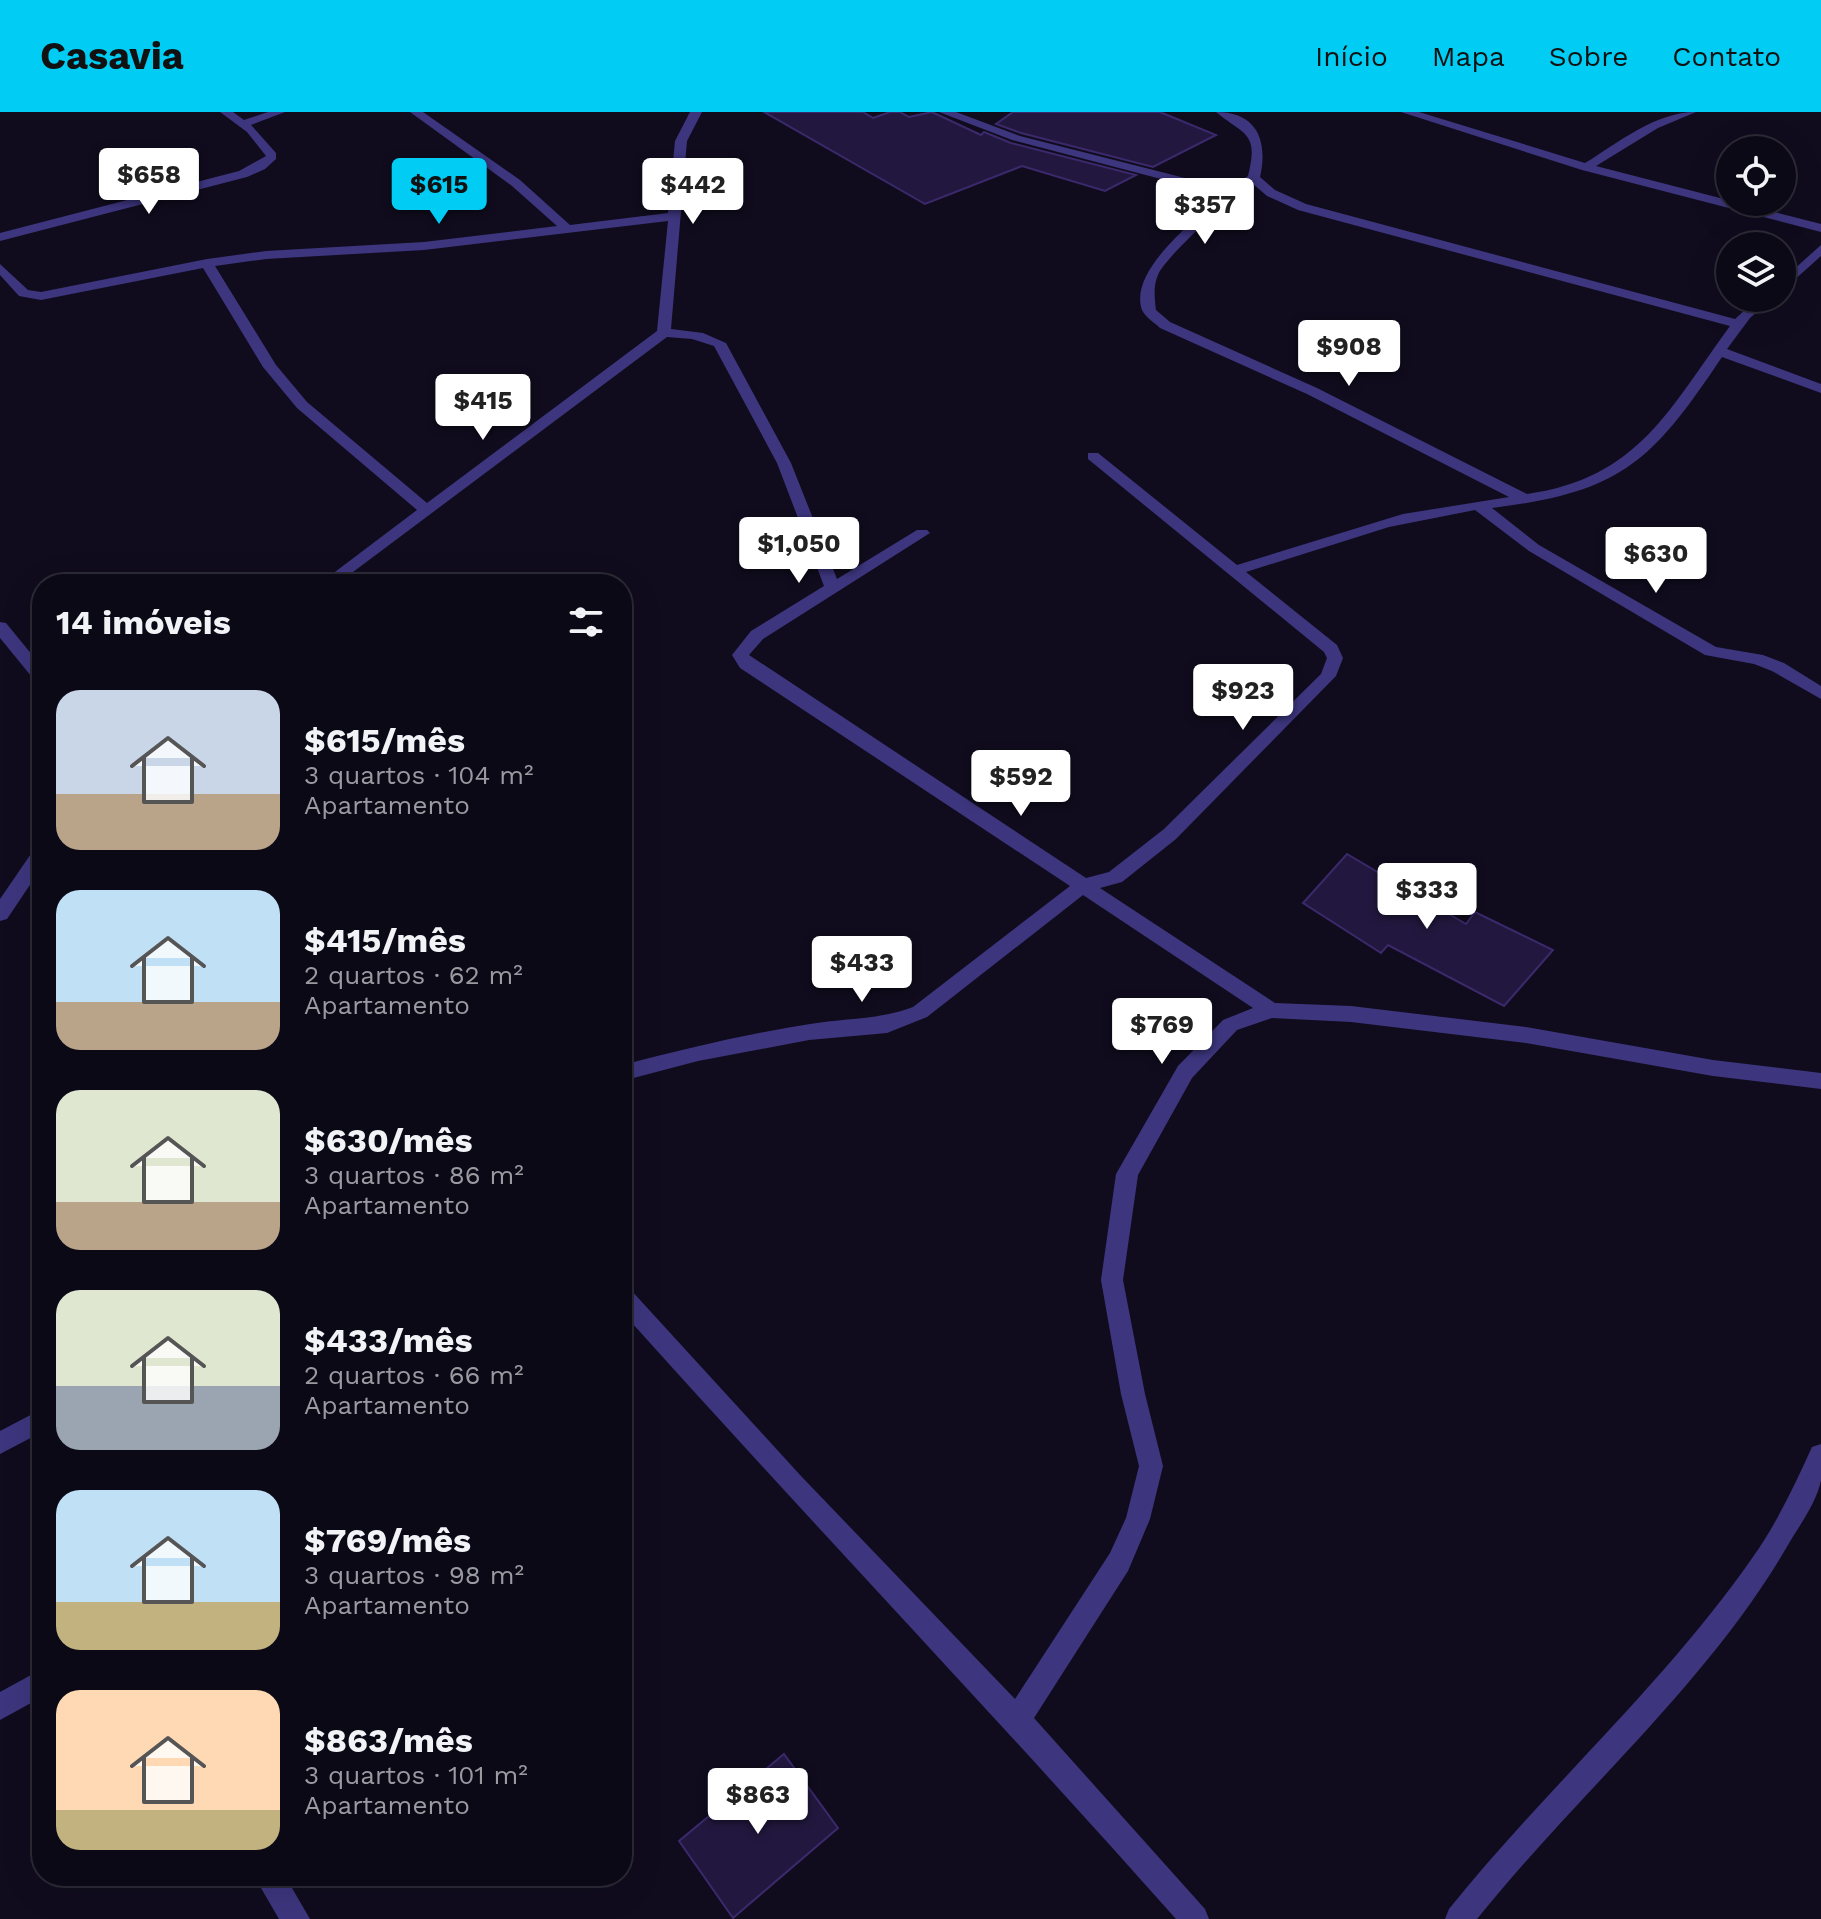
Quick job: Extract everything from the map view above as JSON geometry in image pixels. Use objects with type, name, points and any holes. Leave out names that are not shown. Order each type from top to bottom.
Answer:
[{"type":"street","points":[[0,237],[261,166],[272,156],[226,112]]},
{"type":"street","points":[[242,124],[279,112]]},
{"type":"street","points":[[416,112],[516,183],[569,231]]},
{"type":"street","points":[[664,333],[681,141],[696,112]]},
{"type":"street","points":[[945,112],[1016,138],[1230,193]]},
{"type":"street","points":[[1222,112],[1255,135],[1262,149],[1254,178],[1230,193],[1155,268],[1147,291],[1149,311],[1165,325],[1312,391],[1526,500]]},
{"type":"street","points":[[1407,112],[1586,167],[1821,228]]},
{"type":"street","points":[[1586,167],[1654,126],[1690,112]]},
{"type":"street","points":[[1254,178],[1271,193],[1302,207],[1736,323]]},
{"type":"street","points":[[0,268],[24,293],[41,296],[207,263],[266,255],[424,246],[676,216]]},
{"type":"street","points":[[1796,273],[1821,249]]},
{"type":"street","points":[[207,263],[270,367],[302,405],[425,509]]},
{"type":"street","points":[[1237,570],[1327,540],[1434,512],[1526,500],[1600,480],[1632,459],[1667,420],[1736,323],[1749,312]]},
{"type":"street","points":[[340,574],[664,333],[701,335],[719,343],[784,463],[833,588]]},
{"type":"street","points":[[1719,351],[1821,389]]},
{"type":"street","points":[[632,1070],[698,1053],[809,1032],[887,1025],[920,1012],[1082,886],[1115,877],[1170,834],[1334,666],[1331,649],[1093,456]]},
{"type":"street","points":[[1479,506],[1534,548],[1711,651],[1757,659],[1778,667],[1821,694]]},
{"type":"street","points":[[922,533],[757,635],[740,655],[746,664],[926,778],[1082,886],[1271,1010]]},
{"type":"street","points":[[0,627],[32,666]]},
{"type":"street","points":[[0,914],[32,868]]},
{"type":"street","points":[[1017,1720],[1119,1562],[1138,1519],[1151,1466],[1133,1394],[1112,1280],[1127,1174],[1185,1072],[1230,1025],[1271,1010],[1351,1014],[1526,1035],[1713,1068],[1821,1081]]},
{"type":"street","points":[[632,1307],[792,1484],[1017,1720],[1195,1919]]},
{"type":"street","points":[[0,1443],[32,1425]]},
{"type":"street","points":[[1459,1919],[1532,1831],[1666,1689],[1750,1587],[1814,1492],[1821,1455]]},
{"type":"street","points":[[0,1707],[32,1688]]},
{"type":"street","points":[[275,1886],[296,1919]]},
{"type":"building","points":[[764,112],[863,112],[873,118],[890,112],[900,112],[909,117],[932,112],[981,135],[984,132],[1011,143],[1136,175],[1105,191],[1022,166],[925,204]]},
{"type":"building","points":[[1013,112],[1160,112],[1216,135],[1153,167],[996,124]]},
{"type":"building","points":[[1347,854],[1466,924],[1475,912],[1553,950],[1504,1006],[1388,945],[1381,953],[1303,903]]},
{"type":"building","points":[[784,1754],[838,1828],[733,1918],[679,1841]]}]
